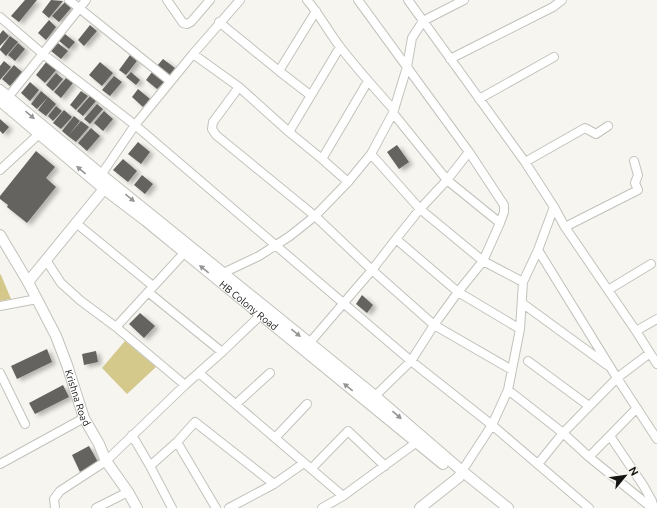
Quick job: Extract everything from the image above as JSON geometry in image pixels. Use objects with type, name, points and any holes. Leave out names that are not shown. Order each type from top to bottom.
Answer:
[{"type":"street","points":[[69,0],[170,81]]},
{"type":"street","points":[[4,100],[86,0]]},
{"type":"street","points":[[167,0],[183,22],[187,24],[191,22],[210,0]]},
{"type":"street","points":[[28,282],[76,223],[135,125],[219,22],[240,0]]},
{"type":"street","points":[[307,0],[340,47],[447,180],[500,223]]},
{"type":"street","points":[[358,0],[469,152],[504,205],[504,212],[500,223],[483,261],[434,325],[411,361],[375,396]]},
{"type":"street","points":[[408,0],[525,162],[554,206],[565,227],[657,364]]},
{"type":"street","points":[[224,273],[259,256],[290,236],[315,216],[348,182],[371,154],[393,111],[407,67],[412,38],[423,21],[464,0]]},
{"type":"street","points":[[450,59],[562,0]]},
{"type":"street","points":[[279,72],[316,11]]},
{"type":"street","points":[[0,18],[43,54],[135,125],[343,304],[411,361],[492,425],[589,508]]},
{"type":"street","points":[[219,22],[279,72],[310,95]]},
{"type":"street","points":[[289,132],[340,47]]},
{"type":"street","points":[[193,54],[239,87],[348,182]]},
{"type":"street","points":[[479,99],[554,57]]},
{"type":"street","points":[[322,159],[368,81]]},
{"type":"street","points":[[239,87],[213,122],[212,129],[216,135],[315,216],[372,270],[434,325],[512,370]]},
{"type":"street","points":[[0,90],[4,100],[101,182],[224,273],[264,312],[106,461],[60,491],[54,500],[55,508]]},
{"type":"street","name":"HB Colony Road","points":[[4,100],[39,134],[101,182],[184,253],[264,312],[417,442],[460,474],[498,508]]},
{"type":"street","points":[[525,162],[585,128],[596,134],[608,126]]},
{"type":"street","points":[[0,170],[39,134]]},
{"type":"street","points":[[469,152],[447,180],[396,238],[372,270],[306,347],[375,396],[460,474],[508,508]]},
{"type":"street","points":[[371,154],[420,209],[483,261],[524,282]]},
{"type":"street","points":[[565,227],[638,190],[635,183],[638,175],[634,161]]},
{"type":"street","points":[[420,508],[460,474],[492,425],[508,390],[520,329],[524,282],[538,250],[554,206]]},
{"type":"street","points":[[76,223],[222,352]]},
{"type":"street","name":"Krishna Road","points":[[0,235],[28,282],[56,336],[84,418],[99,444],[106,461],[128,492],[137,508]]},
{"type":"street","points":[[396,238],[458,292],[520,329]]},
{"type":"street","points":[[538,250],[610,367],[657,439]]},
{"type":"street","points":[[116,327],[184,253]]},
{"type":"street","points":[[46,260],[62,283],[81,301],[116,327],[185,385]]},
{"type":"street","points":[[608,290],[651,264]]},
{"type":"street","points":[[0,306],[37,299]]},
{"type":"street","points":[[522,303],[610,367]]},
{"type":"street","points":[[636,331],[657,319]]},
{"type":"street","points":[[538,464],[562,433],[617,378],[650,353]]},
{"type":"street","points":[[528,361],[589,406]]},
{"type":"street","points":[[0,373],[25,424]]},
{"type":"street","points":[[199,373],[343,496]]},
{"type":"street","points":[[236,404],[270,373]]},
{"type":"street","points":[[508,390],[653,508]]},
{"type":"street","points":[[275,438],[308,404]]},
{"type":"street","points":[[589,457],[636,408]]},
{"type":"street","points":[[0,464],[84,418]]},
{"type":"street","points":[[150,466],[177,442],[195,422],[274,484]]},
{"type":"street","points":[[311,469],[348,431],[385,466]]},
{"type":"street","points":[[132,435],[172,508]]},
{"type":"street","points":[[610,436],[643,485],[652,501],[653,508]]},
{"type":"street","points":[[177,442],[216,508]]},
{"type":"street","points":[[322,508],[343,496],[417,442]]},
{"type":"street","points":[[229,508],[274,484],[304,463]]},
{"type":"street","points":[[96,508],[128,492]]},
{"type":"shaded area","points":[[0,274],[1,275],[11,299],[0,301]]},
{"type":"shaded area","points":[[125,341],[156,367],[127,394],[102,368]]},
{"type":"building","points":[[25,0],[37,0],[19,22],[11,16]]},
{"type":"building","points":[[51,0],[63,1],[49,18],[42,12]]},
{"type":"building","points":[[65,2],[71,8],[59,22],[52,16]]},
{"type":"building","points":[[49,20],[56,27],[46,40],[38,33]]},
{"type":"building","points":[[90,25],[97,31],[84,46],[78,40]]},
{"type":"building","points":[[3,30],[9,36],[0,46],[0,34]]},
{"type":"building","points":[[65,34],[75,42],[69,49],[59,41]]},
{"type":"building","points":[[10,36],[18,42],[6,56],[0,49]]},
{"type":"building","points":[[18,43],[25,49],[15,61],[8,55]]},
{"type":"building","points":[[58,43],[68,51],[61,59],[51,51]]},
{"type":"building","points":[[130,55],[137,61],[126,75],[119,70]]},
{"type":"building","points":[[163,59],[175,68],[169,76],[157,66]]},
{"type":"building","points":[[4,61],[11,67],[0,80],[0,66]]},
{"type":"building","points":[[47,61],[57,69],[45,83],[36,75]]},
{"type":"building","points":[[100,62],[113,73],[102,86],[89,75]]},
{"type":"building","points":[[14,65],[22,72],[10,86],[2,79]]},
{"type":"building","points":[[131,72],[140,80],[136,85],[126,77]]},
{"type":"building","points":[[152,72],[164,82],[157,89],[146,80]]},
{"type":"building","points":[[56,73],[63,79],[53,91],[46,85]]},
{"type":"building","points":[[114,76],[122,82],[110,96],[102,90]]},
{"type":"building","points":[[66,78],[73,83],[61,98],[54,92]]},
{"type":"building","points":[[30,82],[39,90],[30,101],[21,93]]},
{"type":"building","points":[[138,89],[150,99],[143,107],[132,97]]},
{"type":"building","points":[[41,91],[48,97],[37,109],[31,104]]},
{"type":"building","points":[[81,91],[88,96],[76,110],[70,105]]},
{"type":"building","points":[[90,96],[96,101],[83,116],[77,111]]},
{"type":"building","points":[[48,97],[56,104],[46,116],[38,110]]},
{"type":"building","points":[[97,104],[103,109],[90,124],[84,119]]},
{"type":"building","points":[[56,106],[62,111],[53,121],[48,116]]},
{"type":"building","points":[[64,110],[72,117],[61,129],[53,123]]},
{"type":"building","points":[[104,111],[113,119],[103,131],[94,123]]},
{"type":"building","points":[[74,116],[80,121],[68,136],[62,131]]},
{"type":"building","points":[[0,119],[9,127],[3,134],[0,131]]},
{"type":"building","points":[[81,121],[89,127],[76,142],[68,136]]},
{"type":"building","points":[[91,128],[100,136],[87,151],[78,143]]},
{"type":"building","points":[[138,142],[150,152],[141,164],[128,154]]},
{"type":"building","points":[[397,145],[409,162],[399,169],[387,152]]},
{"type":"building","points":[[36,151],[55,167],[46,178],[56,187],[27,223],[7,207],[8,205],[0,199],[0,196]]},
{"type":"building","points":[[123,159],[137,171],[128,182],[113,170]]},
{"type":"building","points":[[142,175],[153,184],[145,194],[134,185]]},
{"type":"building","points":[[362,295],[373,305],[367,313],[356,304]]},
{"type":"building","points":[[140,313],[155,326],[144,338],[129,324]]},
{"type":"building","points":[[47,349],[52,362],[17,379],[11,366]]},
{"type":"building","points":[[96,351],[98,362],[84,365],[82,354]]},
{"type":"building","points":[[63,385],[69,397],[35,414],[29,403]]},
{"type":"building","points":[[89,446],[98,462],[80,472],[72,455]]}]
